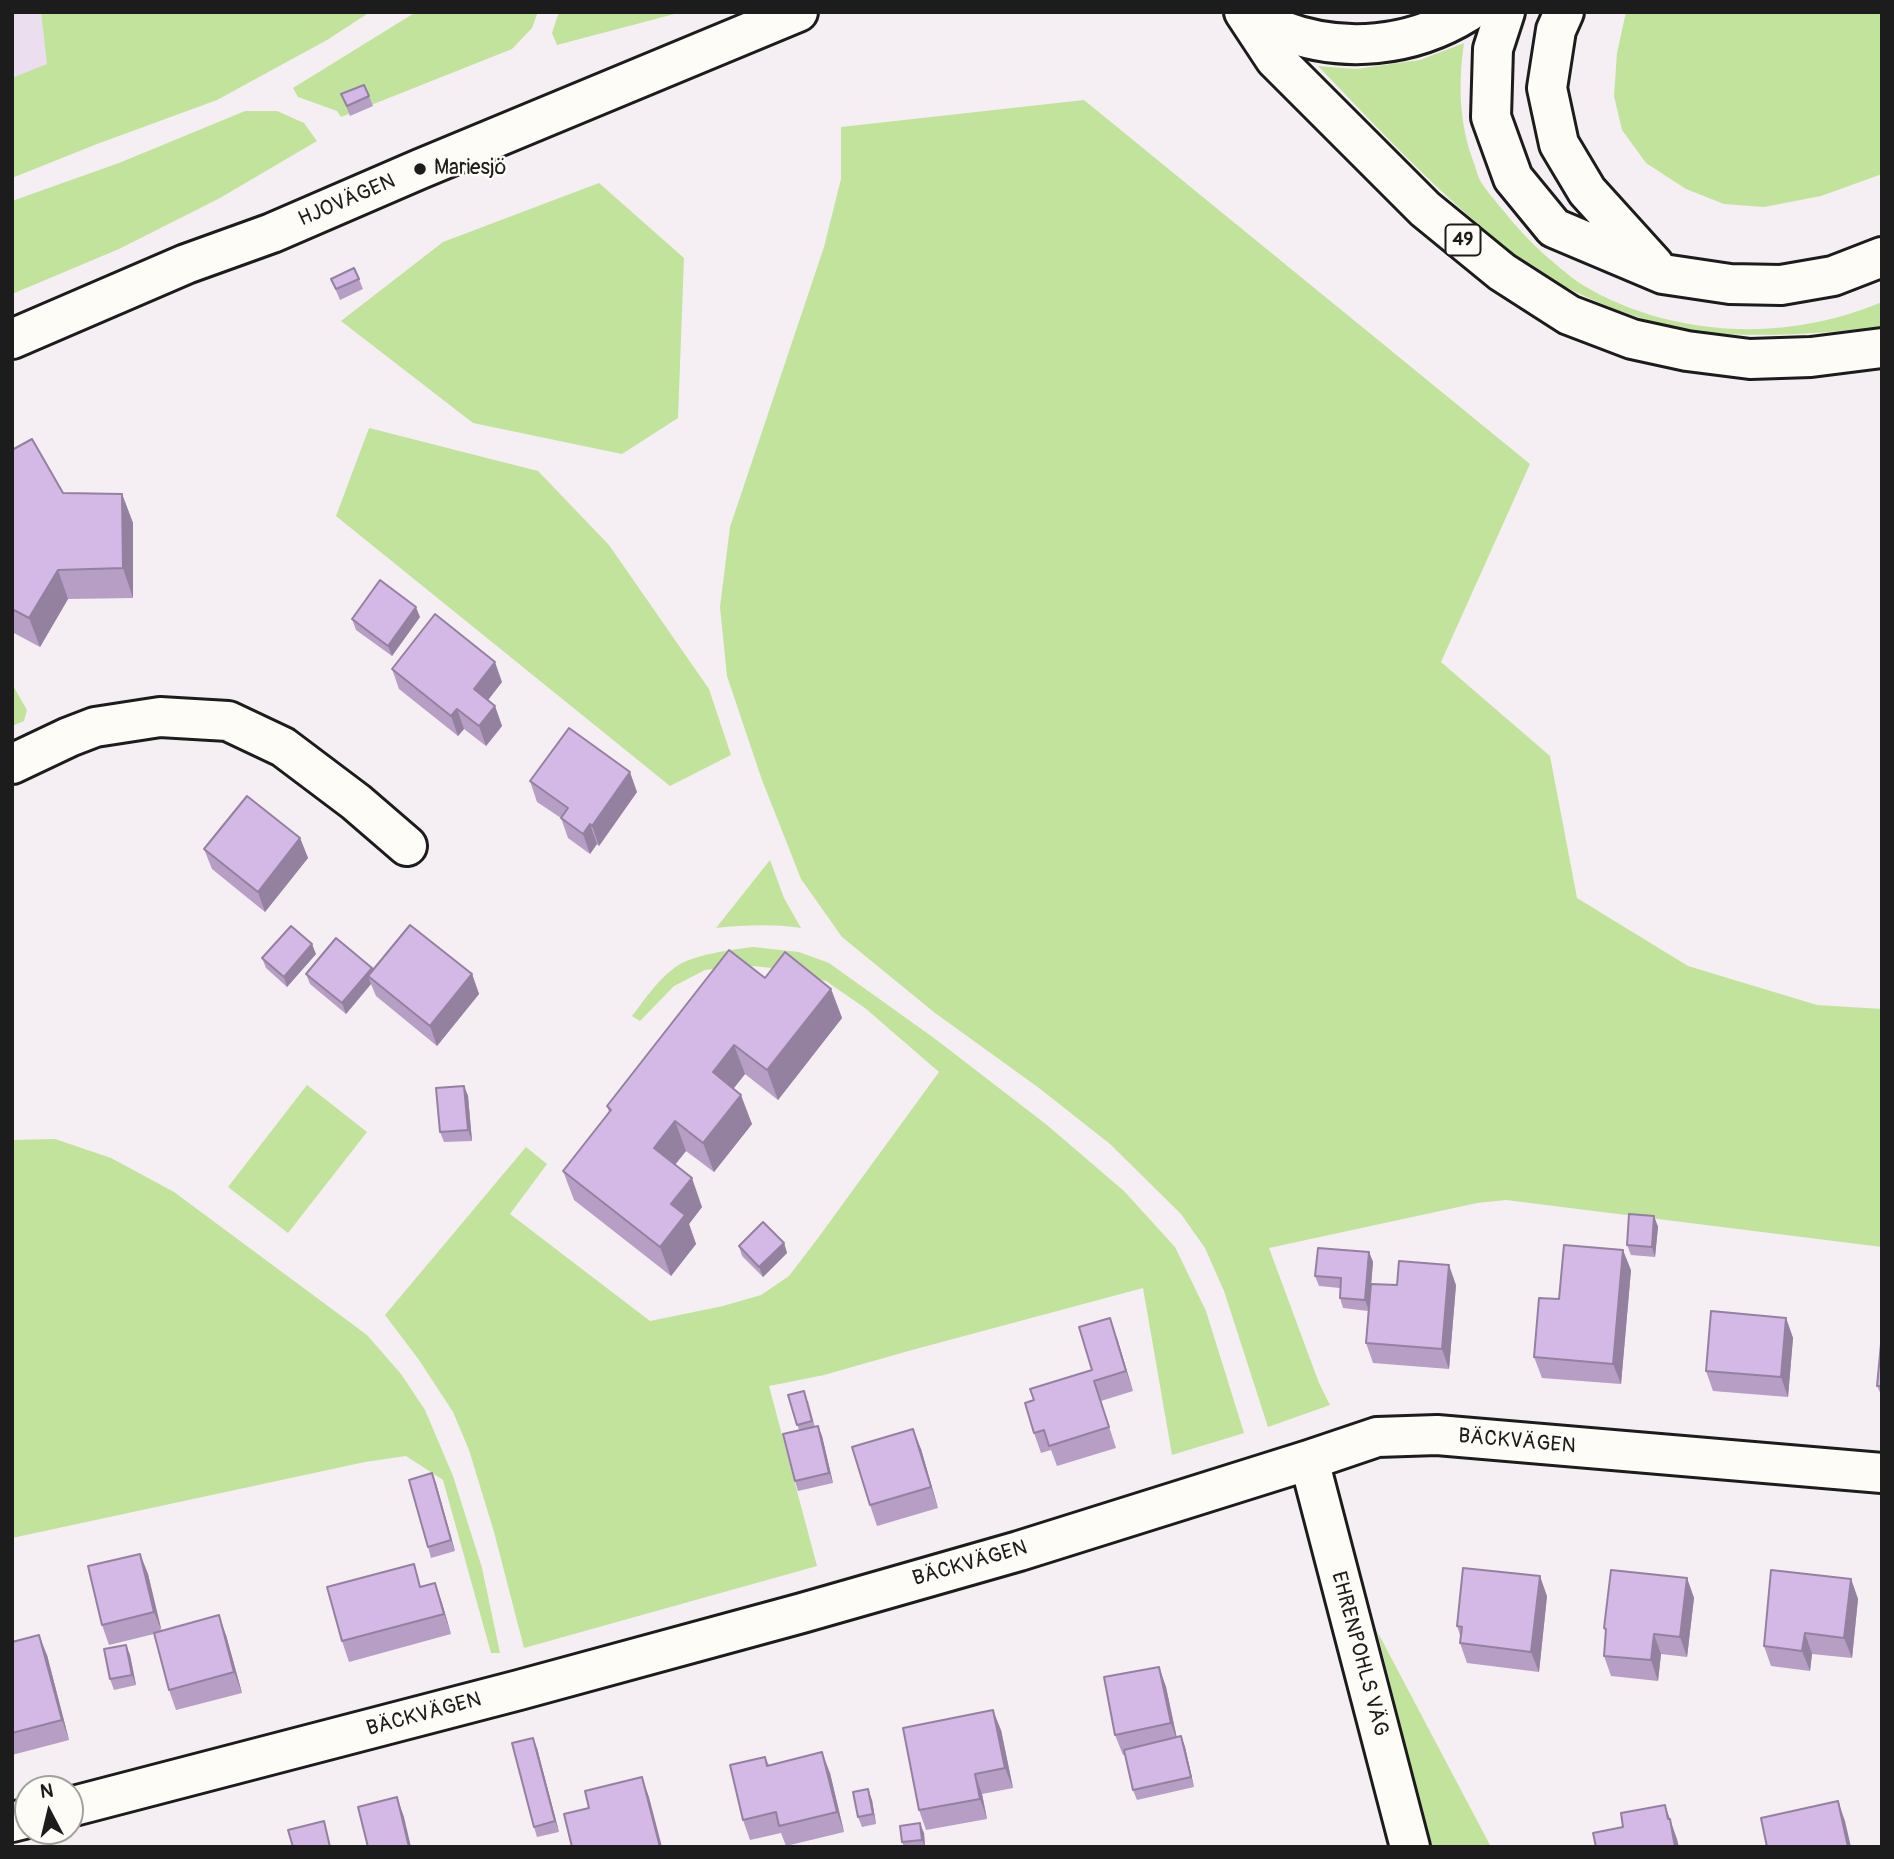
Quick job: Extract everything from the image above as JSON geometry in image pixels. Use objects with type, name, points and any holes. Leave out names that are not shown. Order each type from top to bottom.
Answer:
[{"type":"main road","name":"HJOVÄGEN","points":[[12,339],[186,264],[272,233],[798,12]]},
{"type":"main road","points":[[1246,12],[1280,30],[1322,41],[1365,45],[1408,39],[1449,24],[1468,12]]},
{"type":"main road","name":"49","points":[[1246,12],[1275,59],[1425,209],[1502,272],[1569,315],[1632,339],[1687,351],[1750,359],[1811,357],[1882,348]]},
{"type":"main road","points":[[1504,12],[1493,49],[1491,117],[1513,178],[1554,228],[1663,274],[1730,284],[1781,285],[1833,276],[1882,257]]},
{"type":"main road","points":[[1564,12],[1556,30],[1547,88],[1559,144],[1587,191],[1663,274]]},
{"type":"main road","points":[[12,764],[95,727],[160,717],[228,721],[283,747],[356,802],[407,846]]},
{"type":"main road","name":"BÄCKVÄGEN","points":[[84,1803],[802,1613],[1019,1551],[1377,1437],[1437,1435],[1882,1473]]},
{"type":"main road","name":"EHRENPOHLS VÄG","points":[[1309,1460],[1410,1847]]},
{"type":"shaded area","points":[[12,12],[221,12],[12,92]]},
{"type":"green space","points":[[41,12],[370,12],[327,40],[217,100],[12,178],[12,78],[47,64]]},
{"type":"green space","points":[[416,12],[538,12],[532,28],[512,49],[341,117],[337,111],[298,97],[293,88]]},
{"type":"green space","points":[[559,12],[682,12],[557,45],[552,33]]},
{"type":"green space","points":[[1626,12],[1882,12],[1882,174],[1821,196],[1764,207],[1724,204],[1686,189],[1646,163],[1622,130],[1614,96],[1617,53]]},
{"type":"green space","points":[[1464,43],[1461,73],[1463,118],[1469,148],[1480,180],[1529,239],[1578,282],[1616,302],[1652,315],[1690,324],[1729,329],[1768,329],[1845,315],[1882,302],[1882,327],[1766,335],[1673,327],[1600,303],[1532,268],[1415,166],[1318,66],[1356,69],[1420,60]]},
{"type":"green space","points":[[1084,100],[1530,464],[1441,662],[1550,756],[1577,898],[1688,966],[1817,1005],[1882,1009],[1882,1247],[1506,1200],[1477,1203],[1269,1248],[1319,1383],[1330,1405],[1268,1427],[1224,1291],[1205,1248],[1181,1214],[1110,1144],[1039,1088],[935,1013],[842,937],[801,879],[762,780],[727,676],[720,607],[730,527],[824,247],[841,179],[841,127]]},
{"type":"green space","points":[[245,111],[277,111],[304,123],[317,141],[220,198],[119,249],[12,294],[12,201],[119,163]]},
{"type":"green space","points":[[599,183],[684,258],[678,418],[622,454],[473,423],[341,321],[443,242]]},
{"type":"green space","points":[[369,428],[538,471],[609,545],[709,689],[731,755],[670,786],[336,516]]},
{"type":"green space","points":[[12,684],[27,710],[24,721],[12,726]]},
{"type":"green space","points":[[770,860],[784,898],[801,928],[759,925],[716,928]]},
{"type":"green space","points":[[753,947],[799,952],[829,963],[934,1038],[1047,1125],[1124,1191],[1175,1247],[1206,1311],[1244,1433],[1172,1455],[1143,1288],[824,1375],[769,1386],[817,1566],[524,1648],[494,1532],[469,1450],[453,1412],[385,1315],[526,1147],[547,1164],[510,1214],[650,1321],[761,1295],[789,1276],[939,1072],[865,1008],[826,981],[772,968],[743,965],[705,970],[674,986],[640,1021],[632,1016],[658,983],[677,966],[703,956]]},
{"type":"green space","points":[[307,1085],[367,1132],[288,1233],[228,1187]]},
{"type":"green space","points":[[55,1139],[111,1158],[174,1192],[367,1335],[401,1374],[425,1410],[453,1476],[482,1568],[500,1653],[491,1653],[443,1480],[406,1456],[365,1462],[12,1538],[12,1140]]},
{"type":"green space","points":[[1377,1631],[1491,1847],[1431,1847]]},
{"type":"building","points":[[364,85],[369,96],[347,106],[341,94]]},
{"type":"building","points":[[354,268],[359,279],[336,289],[331,279]]},
{"type":"building","points":[[32,439],[63,493],[122,494],[123,568],[58,570],[29,618],[12,609],[12,450]]},
{"type":"building","points":[[380,580],[416,607],[388,646],[352,619]]},
{"type":"building","points":[[435,614],[495,662],[474,689],[495,706],[479,726],[457,709],[451,716],[392,669]]},
{"type":"building","points":[[569,728],[630,772],[592,826],[590,824],[583,834],[561,818],[568,808],[530,781]]},
{"type":"building","points":[[247,796],[300,838],[258,892],[204,849]]},
{"type":"building","points":[[410,925],[472,974],[430,1026],[368,976]]},
{"type":"building","points":[[291,926],[312,944],[284,977],[262,958]]},
{"type":"building","points":[[336,938],[372,968],[342,1003],[306,974]]},
{"type":"building","points":[[729,950],[765,978],[785,952],[831,989],[767,1070],[734,1045],[713,1072],[741,1095],[703,1143],[675,1121],[654,1148],[692,1178],[671,1204],[685,1215],[660,1247],[563,1171],[611,1110],[607,1106]]},
{"type":"building","points":[[464,1086],[468,1130],[440,1132],[436,1088]]},
{"type":"building","points":[[1629,1214],[1654,1216],[1652,1247],[1627,1245]]},
{"type":"building","points":[[763,1222],[784,1243],[759,1267],[739,1246]]},
{"type":"building","points":[[1564,1245],[1623,1250],[1613,1364],[1534,1357],[1539,1298],[1559,1299]]},
{"type":"building","points":[[1318,1248],[1369,1252],[1365,1300],[1340,1298],[1341,1278],[1315,1276]]},
{"type":"building","points":[[1399,1261],[1449,1265],[1442,1349],[1366,1343],[1371,1284],[1397,1285]]},
{"type":"building","points":[[1711,1311],[1786,1318],[1781,1377],[1706,1371]]},
{"type":"building","points":[[1110,1318],[1126,1371],[1094,1381],[1109,1427],[1049,1446],[1044,1430],[1034,1433],[1025,1403],[1034,1400],[1030,1389],[1092,1370],[1079,1327]]},
{"type":"building","points":[[1882,1333],[1882,1386],[1877,1386]]},
{"type":"building","points":[[804,1391],[812,1421],[797,1425],[788,1395]]},
{"type":"building","points":[[818,1426],[829,1473],[795,1481],[783,1434]]},
{"type":"building","points":[[913,1429],[931,1487],[870,1505],[852,1447]]},
{"type":"building","points":[[432,1473],[451,1540],[428,1547],[409,1480]]},
{"type":"building","points":[[140,1554],[154,1612],[102,1625],[88,1566]]},
{"type":"building","points":[[414,1564],[420,1587],[435,1583],[444,1614],[342,1641],[327,1587]]},
{"type":"building","points":[[1463,1568],[1540,1576],[1531,1652],[1460,1643],[1462,1627],[1457,1626]]},
{"type":"building","points":[[1611,1570],[1687,1578],[1680,1637],[1654,1634],[1651,1660],[1604,1656],[1604,1628]]},
{"type":"building","points":[[1771,1570],[1851,1579],[1844,1638],[1805,1633],[1802,1651],[1764,1646]]},
{"type":"building","points":[[219,1615],[234,1672],[169,1690],[154,1633]]},
{"type":"building","points":[[39,1635],[62,1720],[12,1733],[12,1642]]},
{"type":"building","points":[[126,1645],[132,1675],[110,1679],[104,1649]]},
{"type":"building","points":[[1159,1667],[1171,1723],[1115,1735],[1104,1677]]},
{"type":"building","points":[[993,1710],[1005,1768],[975,1774],[980,1799],[919,1810],[903,1728]]},
{"type":"building","points":[[1181,1736],[1191,1777],[1133,1790],[1124,1750]]},
{"type":"building","points":[[533,1738],[555,1821],[534,1827],[512,1743]]},
{"type":"building","points":[[822,1752],[837,1812],[779,1826],[776,1812],[743,1820],[730,1765],[765,1757],[767,1766]]},
{"type":"building","points":[[642,1777],[660,1847],[572,1847],[564,1814],[589,1808],[585,1791]]},
{"type":"building","points":[[868,1789],[873,1814],[858,1817],[853,1792]]},
{"type":"building","points":[[397,1797],[409,1847],[368,1847],[358,1807]]},
{"type":"building","points":[[1838,1801],[1848,1847],[1767,1847],[1761,1818]]},
{"type":"building","points":[[1665,1805],[1675,1847],[1596,1847],[1593,1833],[1623,1827],[1621,1813]]},
{"type":"building","points":[[324,1821],[330,1847],[293,1847],[288,1830]]},
{"type":"building","points":[[920,1823],[922,1840],[902,1842],[900,1826]]},
{"type":"place","name":"Mariesjö","points":[[420,169]]}]
